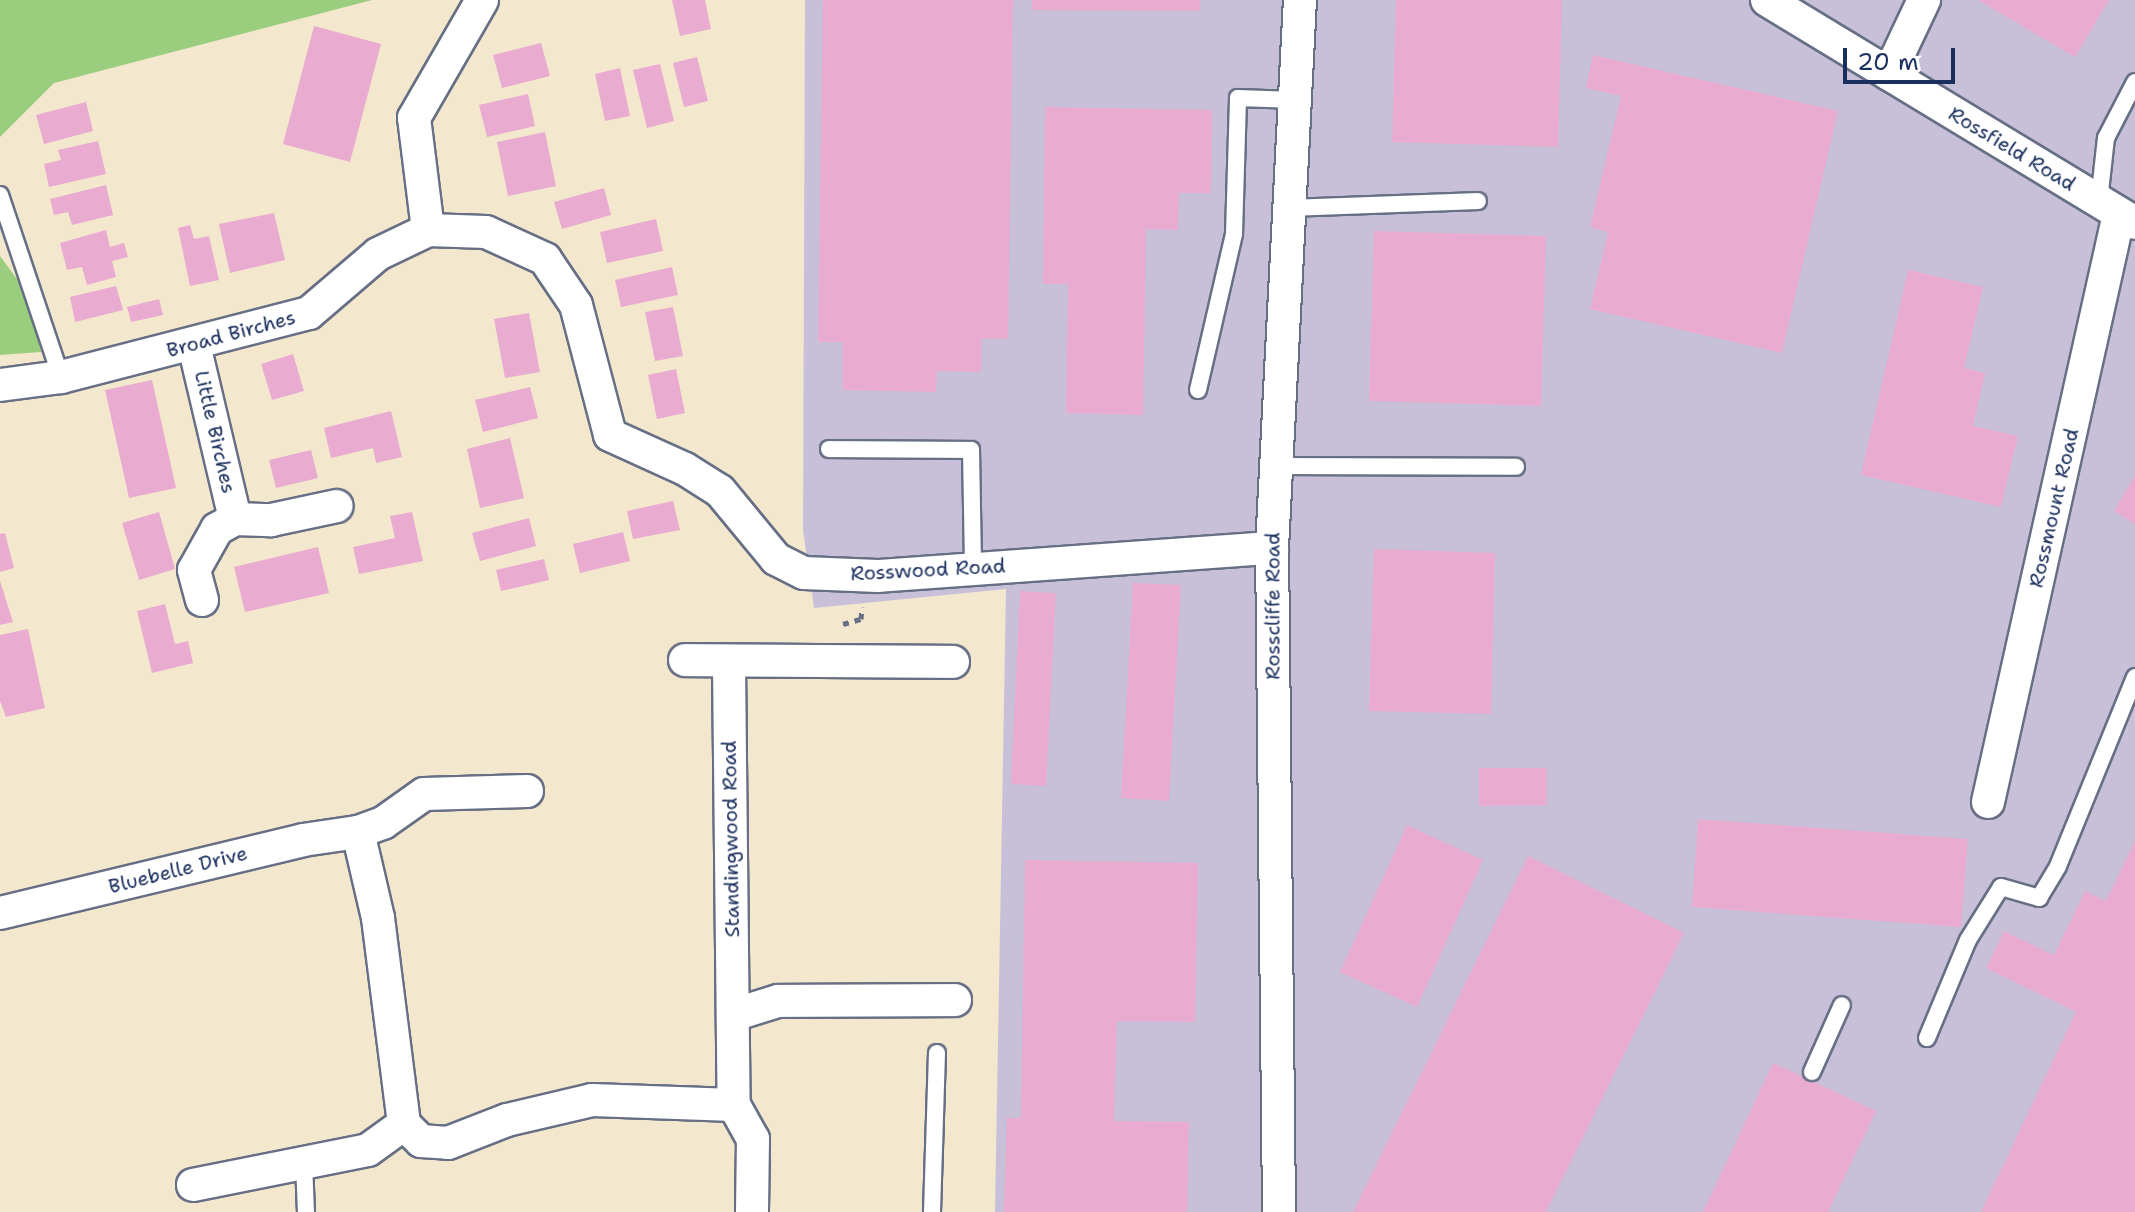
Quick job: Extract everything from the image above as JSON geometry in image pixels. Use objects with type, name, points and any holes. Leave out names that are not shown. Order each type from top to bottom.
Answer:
[{"type":"street","points":[[428,230],[414,118],[482,0]]},
{"type":"street","name":"Rosscliffe Road","points":[[1279,1212],[1272,548],[1300,0]]},
{"type":"street","name":"Rossfield Road","points":[[1767,0],[2118,213]]},
{"type":"street","points":[[1889,74],[1924,0]]},
{"type":"street","name":"Rossmount Road","points":[[1988,802],[2118,213]]},
{"type":"street","name":"Broad Birches","points":[[0,385],[61,377],[309,313],[378,254],[428,230]]},
{"type":"street","name":"Rosswood Road","points":[[428,230],[486,232],[545,259],[576,305],[610,435],[720,491],[776,559],[804,573],[864,576],[1272,548]]},
{"type":"street","name":"Little Birches","points":[[194,345],[235,519]]},
{"type":"street","name":"Little Birches","points":[[202,600],[194,570],[217,529],[235,519],[271,520],[337,506]]},
{"type":"street","points":[[685,660],[729,663],[953,662]]},
{"type":"street","name":"Standingwood Road","points":[[729,663],[734,1105],[753,1139],[752,1212]]},
{"type":"street","name":"Bluebelle Drive","points":[[0,913],[303,840],[358,832],[383,823],[424,794],[527,791]]},
{"type":"street","points":[[358,832],[378,918],[404,1124],[421,1141],[448,1143],[507,1120],[592,1100],[734,1105]]},
{"type":"street","points":[[733,1015],[778,1001],[955,1000]]},
{"type":"street","points":[[193,1185],[368,1150],[404,1124]]},
{"type":"lane","points":[[2118,213],[2106,138],[2135,82]]},
{"type":"lane","points":[[1198,390],[1234,234],[1238,98],[1295,100]]},
{"type":"lane","points":[[0,195],[61,377]]},
{"type":"lane","points":[[1290,208],[1478,201]]},
{"type":"lane","points":[[829,449],[971,450],[973,569]]},
{"type":"lane","points":[[1276,466],[1516,467]]},
{"type":"lane","points":[[1927,1038],[1968,940],[2001,887],[2039,898],[2058,866],[2135,677]]},
{"type":"lane","points":[[1812,1072],[1842,1005]]},
{"type":"lane","points":[[932,1212],[937,1053]]},
{"type":"lane","points":[[304,1163],[306,1212]]},
{"type":"path","points":[[833,627],[861,619],[864,576]]},
{"type":"shaded area","points":[[805,0],[2135,0],[2135,1212],[995,1212],[1006,589],[814,608],[803,530]]},
{"type":"green space","points":[[0,0],[372,0],[54,83],[0,137]]},
{"type":"green space","points":[[0,256],[28,294],[41,352],[0,355]]},
{"type":"building","points":[[672,0],[705,0],[711,29],[680,36]]},
{"type":"building","points":[[823,0],[1013,0],[1008,339],[981,339],[981,372],[937,371],[936,392],[843,390],[843,342],[818,342]]},
{"type":"building","points":[[1032,0],[1200,0],[1200,11],[1032,10]]},
{"type":"building","points":[[1396,0],[1562,0],[1558,147],[1392,142]]},
{"type":"building","points":[[1978,0],[2109,0],[2075,57]]},
{"type":"building","points":[[314,26],[381,44],[350,162],[283,144]]},
{"type":"building","points":[[541,43],[550,76],[502,88],[493,55]]},
{"type":"building","points":[[1593,55],[1838,111],[1782,353],[1590,309],[1608,232],[1590,227],[1621,96],[1586,88]]},
{"type":"building","points":[[697,57],[708,101],[684,107],[673,63]]},
{"type":"building","points":[[660,64],[674,121],[647,128],[633,70]]},
{"type":"building","points":[[620,68],[630,116],[605,121],[595,74]]},
{"type":"building","points":[[528,94],[535,126],[487,137],[479,105]]},
{"type":"building","points":[[86,102],[93,131],[44,144],[36,115]]},
{"type":"building","points":[[1045,107],[1212,110],[1211,193],[1179,193],[1178,230],[1146,229],[1143,415],[1066,413],[1068,284],[1043,284]]},
{"type":"building","points":[[545,132],[556,186],[508,196],[497,142]]},
{"type":"building","points":[[98,141],[106,174],[49,187],[44,164],[61,160],[58,150]]},
{"type":"building","points":[[106,185],[113,215],[72,225],[68,212],[54,215],[50,199]]},
{"type":"building","points":[[604,188],[611,215],[562,229],[554,202]]},
{"type":"building","points":[[274,213],[285,260],[230,273],[219,224]]},
{"type":"building","points":[[656,219],[663,251],[607,263],[600,232]]},
{"type":"building","points":[[190,225],[194,239],[209,236],[219,280],[190,286],[178,228]]},
{"type":"building","points":[[106,230],[110,247],[124,243],[128,257],[112,261],[116,277],[87,285],[82,267],[67,270],[60,243]]},
{"type":"building","points":[[1374,231],[1546,236],[1541,406],[1369,401]]},
{"type":"building","points":[[672,267],[678,295],[621,307],[615,280]]},
{"type":"building","points":[[1908,270],[1983,287],[1964,368],[1985,373],[1973,426],[2018,436],[2001,507],[1861,475]]},
{"type":"building","points":[[116,286],[123,310],[75,322],[70,297]]},
{"type":"building","points":[[159,299],[163,315],[131,322],[127,307]]},
{"type":"building","points":[[673,307],[683,356],[655,361],[645,312]]},
{"type":"building","points":[[529,313],[540,372],[505,378],[494,319]]},
{"type":"building","points":[[293,354],[304,391],[272,400],[261,364]]},
{"type":"building","points":[[676,369],[685,413],[657,419],[648,375]]},
{"type":"building","points":[[152,380],[176,488],[129,498],[105,390]]},
{"type":"building","points":[[530,387],[538,418],[483,432],[475,400]]},
{"type":"building","points":[[391,411],[402,457],[376,463],[373,448],[331,458],[324,428]]},
{"type":"building","points":[[510,438],[524,498],[480,508],[467,449]]},
{"type":"building","points":[[311,450],[318,478],[276,488],[269,460]]},
{"type":"building","points":[[2135,476],[2135,524],[2114,511]]},
{"type":"building","points":[[673,501],[680,530],[633,539],[627,511]]},
{"type":"building","points":[[159,512],[175,569],[139,580],[122,523]]},
{"type":"building","points":[[412,512],[423,561],[359,574],[353,547],[395,538],[390,516]]},
{"type":"building","points":[[529,518],[536,546],[480,561],[472,533]]},
{"type":"building","points":[[623,532],[630,561],[580,573],[573,544]]},
{"type":"building","points":[[5,533],[14,568],[0,572],[0,534]]},
{"type":"building","points":[[318,547],[329,593],[245,612],[234,567]]},
{"type":"building","points":[[1374,549],[1495,553],[1491,714],[1369,711]]},
{"type":"building","points":[[544,559],[549,580],[501,591],[496,570]]},
{"type":"building","points":[[0,581],[13,622],[0,625]]},
{"type":"building","points":[[1133,583],[1181,585],[1169,801],[1121,798]]},
{"type":"building","points":[[1020,591],[1056,593],[1046,786],[1011,784]]},
{"type":"building","points":[[165,604],[175,644],[188,641],[193,663],[152,673],[137,611]]},
{"type":"building","points":[[28,629],[45,708],[6,717],[0,701],[0,635]]},
{"type":"building","points":[[1479,768],[1547,768],[1547,805],[1479,806]]},
{"type":"building","points":[[1698,819],[1968,839],[1961,927],[1692,907]]},
{"type":"building","points":[[1407,825],[1483,860],[1417,1007],[1340,972]]},
{"type":"building","points":[[2135,841],[2135,1212],[1981,1212],[2076,1012],[1986,968],[2004,931],[2054,955],[2085,891],[2106,901]]},
{"type":"building","points":[[1528,856],[1684,933],[1546,1212],[1353,1212]]},
{"type":"building","points":[[1025,860],[1198,863],[1195,1022],[1117,1021],[1114,1121],[1189,1122],[1187,1212],[1004,1212],[1007,1118],[1021,1118]]},
{"type":"building","points":[[1773,1063],[1876,1111],[1828,1212],[1703,1212]]}]
